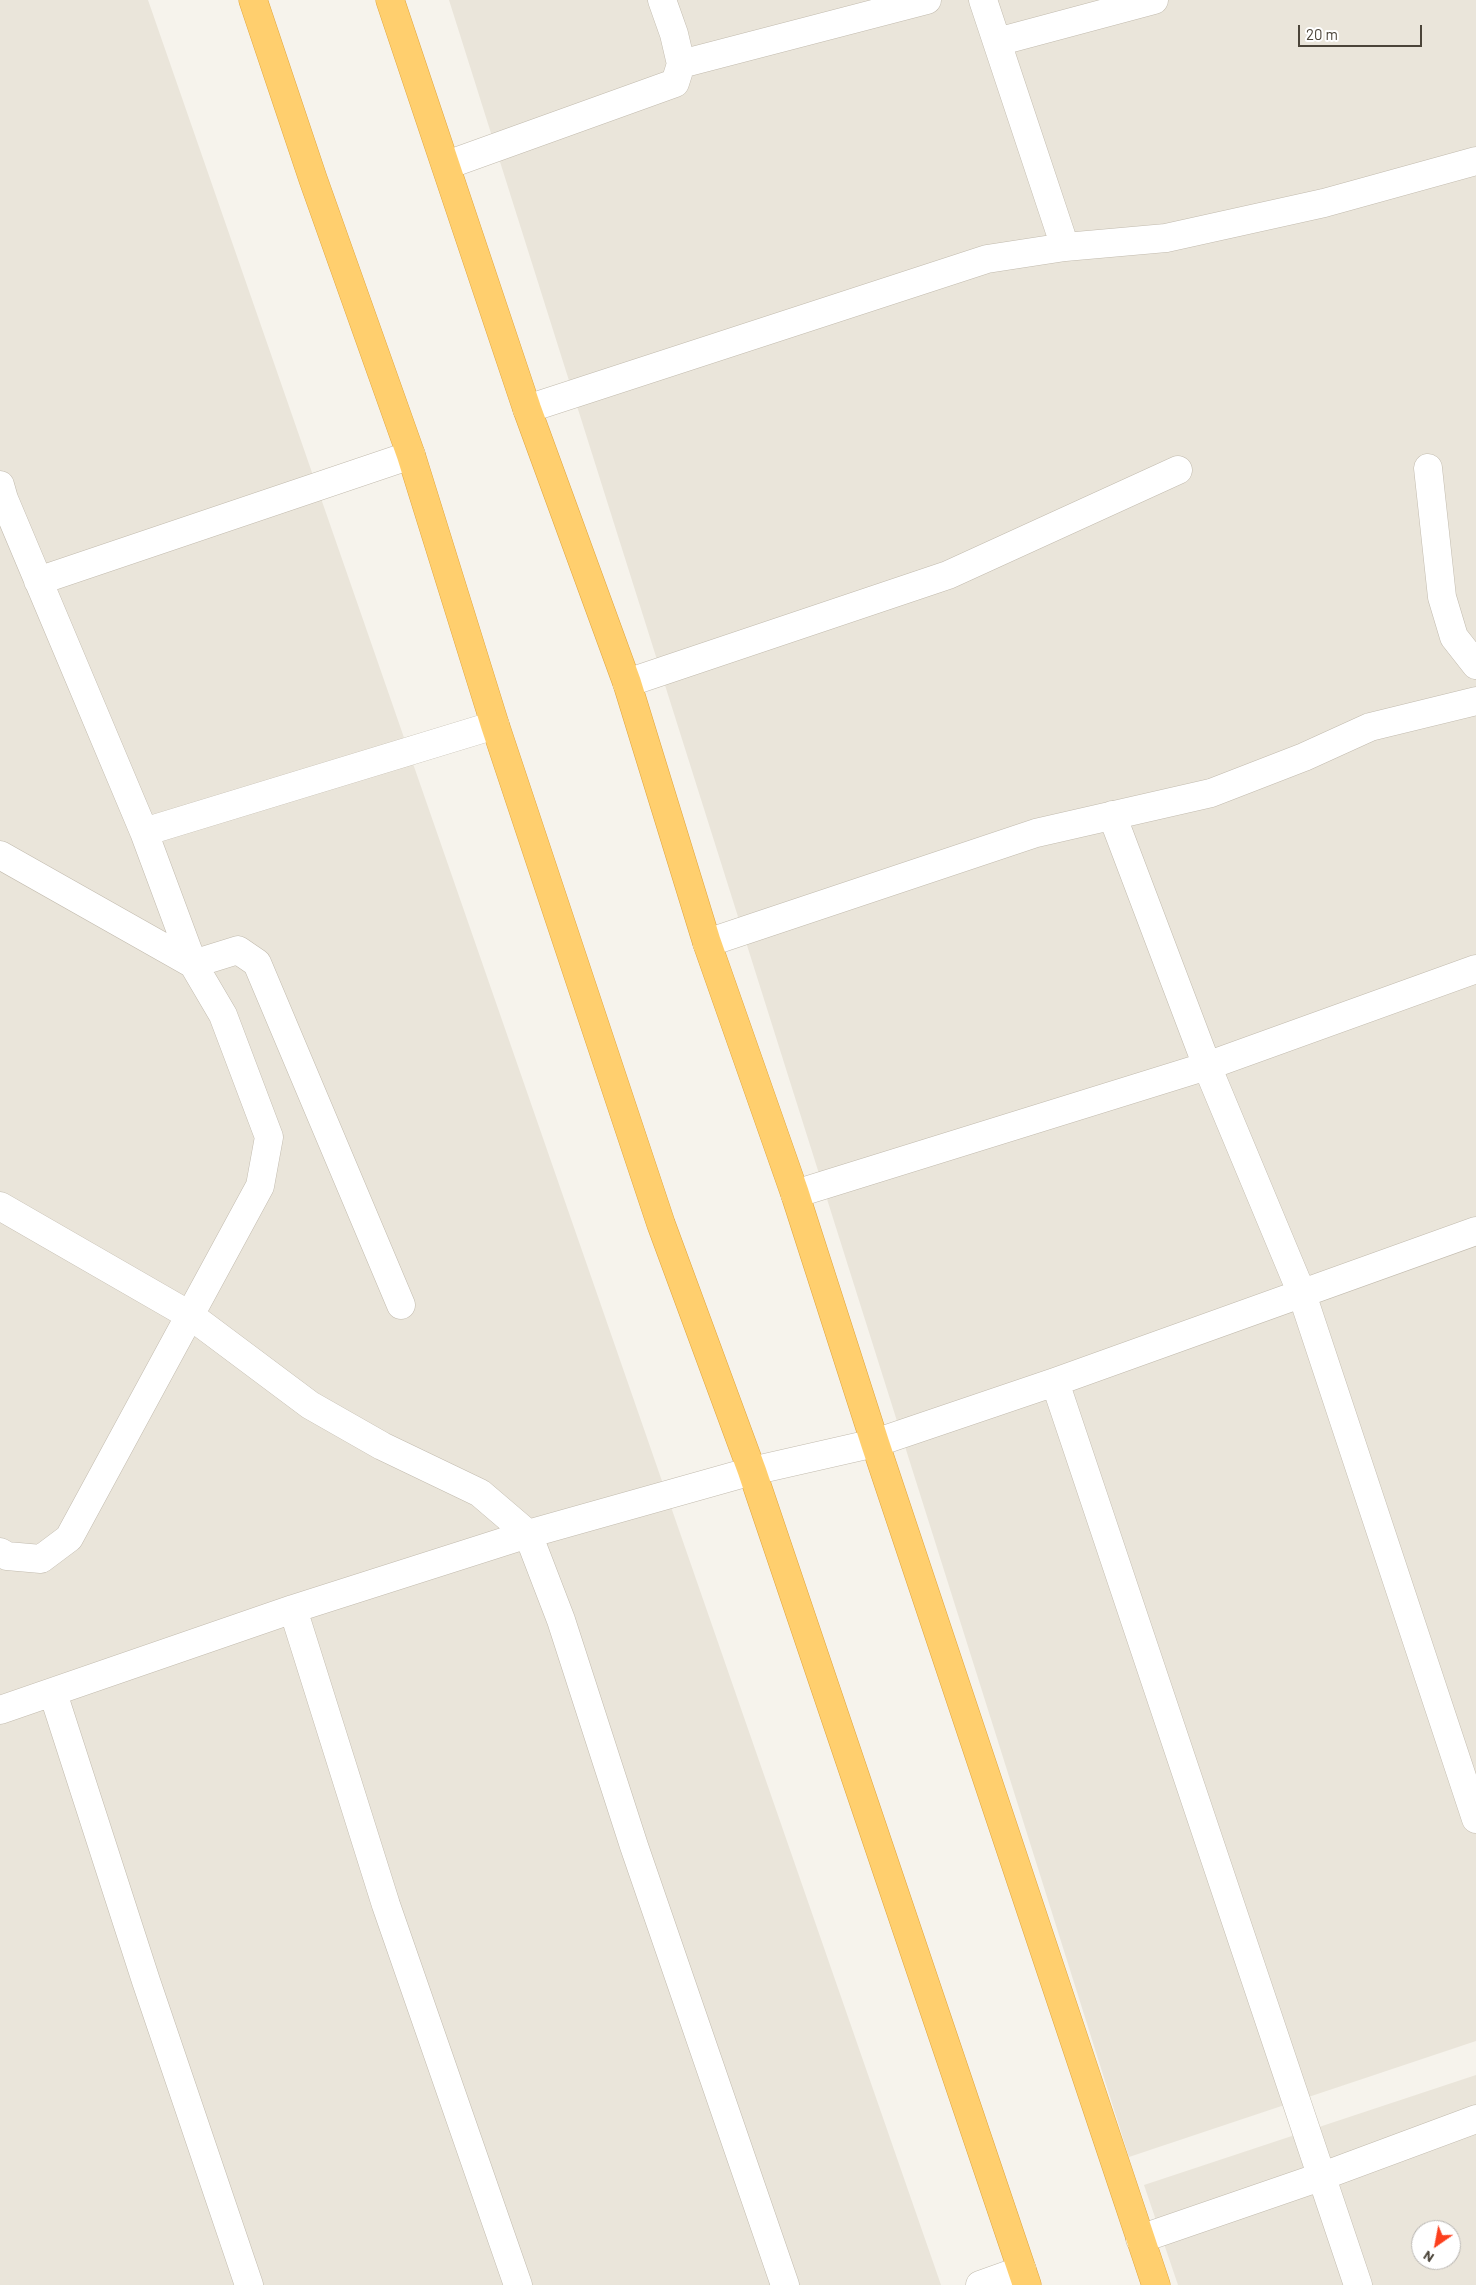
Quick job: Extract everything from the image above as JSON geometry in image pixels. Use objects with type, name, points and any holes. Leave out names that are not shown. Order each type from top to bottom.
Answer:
[{"type":"highway","points":[[252,0],[411,455],[495,725],[660,1224],[752,1471],[1025,2277]]},
{"type":"highway","points":[[390,0],[527,409],[627,683],[707,943],[795,1194],[875,1443],[1156,2285]]},
{"type":"street","points":[[447,166],[675,83],[681,64],[674,34],[662,0]]},
{"type":"street","points":[[681,64],[927,0]]},
{"type":"street","points":[[983,0],[1064,247]]},
{"type":"street","points":[[997,42],[1154,0]]},
{"type":"street","points":[[527,409],[987,259],[1064,247],[1166,238],[1324,203],[1476,161]]},
{"type":"street","points":[[38,581],[411,455]]},
{"type":"street","points":[[1428,468],[1442,597],[1454,637],[1476,665]]},
{"type":"street","points":[[627,683],[948,575],[1178,470]]},
{"type":"street","points":[[0,1552],[7,1556],[41,1560],[69,1538],[260,1186],[269,1137],[223,1015],[193,964],[144,832],[1,493]]},
{"type":"street","points":[[707,943],[1036,833],[1212,793],[1304,758],[1370,727],[1476,701]]},
{"type":"street","points":[[144,832],[495,725]]},
{"type":"street","points":[[1112,815],[1207,1066],[1302,1294],[1476,1820]]},
{"type":"street","points":[[0,855],[193,964],[238,950],[257,963],[401,1305]]},
{"type":"street","points":[[795,1194],[1207,1066],[1476,968]]},
{"type":"street","points":[[0,1206],[190,1316],[310,1405],[382,1446],[480,1493],[528,1534],[560,1620],[637,1856],[785,2285]]},
{"type":"street","points":[[0,1710],[293,1609],[528,1534],[752,1471],[875,1443],[1055,1382],[1476,1231]]},
{"type":"street","points":[[1055,1382],[1320,2177],[1358,2285]]},
{"type":"street","points":[[293,1609],[386,1905],[518,2285]]},
{"type":"street","points":[[53,1693],[146,1982],[249,2285]]},
{"type":"street","points":[[1140,2239],[1320,2177],[1476,2119]]},
{"type":"street","points":[[980,2285],[1025,2277]]},
{"type":"shaded area","points":[[0,0],[148,0],[941,2285],[0,2285]]},
{"type":"shaded area","points":[[449,0],[1476,0],[1476,2041],[1129,2157]]},
{"type":"shaded area","points":[[1476,2075],[1476,2285],[1178,2285],[1144,2185]]}]
